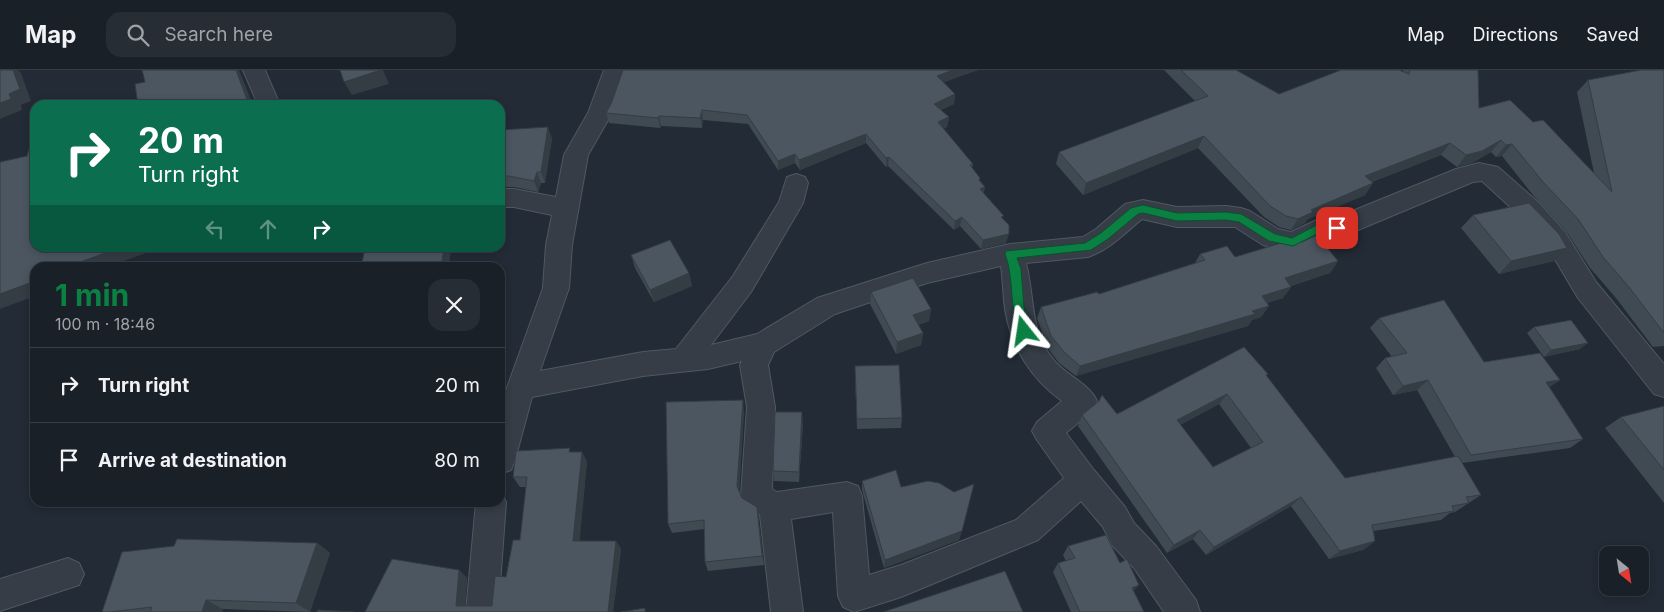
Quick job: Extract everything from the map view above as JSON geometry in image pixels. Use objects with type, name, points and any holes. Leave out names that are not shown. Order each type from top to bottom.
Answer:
[{"type":"street","points":[[254,70],[267,100]]},
{"type":"street","points":[[505,442],[520,387],[556,288],[559,245],[576,155],[600,113],[615,70]]},
{"type":"street","points":[[520,387],[643,364],[708,357],[764,344],[826,306],[927,273],[1010,254],[1088,247],[1105,236],[1134,211],[1143,209],[1177,217],[1226,216],[1241,218],[1272,238],[1293,242],[1317,230],[1337,228],[1452,182],[1466,174],[1481,171],[1490,173],[1529,209],[1556,239],[1587,290],[1664,385]]},
{"type":"street","points":[[682,360],[742,284],[791,203],[796,183]]},
{"type":"street","points":[[505,198],[514,198],[566,210]]},
{"type":"street","points":[[1010,254],[1016,269],[1020,315],[1024,331],[1039,364],[1057,381],[1084,401],[1047,431],[1083,480],[1114,517],[1122,534],[1145,557],[1184,612]]},
{"type":"street","points":[[764,344],[754,364],[761,407],[756,496],[774,507],[847,496],[854,596],[902,581],[1027,530],[1083,480]]},
{"type":"street","points":[[482,612],[491,507]]},
{"type":"street","points":[[774,507],[787,612]]},
{"type":"street","points":[[0,595],[68,574]]},
{"type":"building","points":[[0,70],[13,70],[20,89],[9,94],[11,99],[0,103]]},
{"type":"building","points":[[142,70],[236,70],[247,100],[137,100],[135,84],[145,82]]},
{"type":"building","points":[[340,70],[381,70],[344,82]]},
{"type":"building","points":[[623,70],[953,70],[937,76],[955,94],[934,104],[949,117],[938,122],[973,164],[970,165],[985,187],[980,189],[1004,216],[1001,217],[1009,225],[1009,234],[983,240],[962,217],[955,221],[889,157],[886,158],[866,134],[799,160],[795,154],[778,161],[747,115],[702,110],[700,118],[659,116],[658,118],[606,113]]},
{"type":"building","points":[[1181,70],[1236,70],[1279,94],[1341,70],[1399,70],[1409,74],[1410,70],[1478,70],[1479,108],[1510,100],[1533,122],[1543,120],[1612,192],[1588,80],[1641,70],[1664,70],[1664,333],[1603,257],[1578,219],[1544,183],[1512,144],[1506,145],[1501,140],[1482,151],[1466,155],[1450,143],[1365,176],[1373,183],[1311,210],[1313,212],[1298,219],[1286,216],[1270,206],[1204,136],[1086,183],[1059,152],[1208,96]]},
{"type":"building","points":[[548,127],[541,172],[537,172],[534,181],[505,176],[505,130]]},
{"type":"building","points":[[30,146],[30,252],[108,252],[80,262],[30,262],[30,283],[0,294],[0,162],[27,156]]},
{"type":"building","points":[[1529,203],[1559,234],[1567,248],[1511,261],[1473,215]]},
{"type":"building","points":[[1317,235],[1338,261],[1285,278],[1291,287],[1262,296],[1269,306],[1252,311],[1255,314],[1080,366],[1064,352],[1051,336],[1041,307],[1097,292],[1099,294],[1205,260],[1200,254],[1227,246],[1235,257],[1291,240],[1302,242]]},
{"type":"building","points":[[670,240],[689,273],[650,290],[631,255]]},
{"type":"building","points":[[364,252],[443,252],[442,262],[362,262]]},
{"type":"building","points":[[913,278],[931,309],[913,315],[923,333],[897,342],[871,292]]},
{"type":"building","points":[[1444,300],[1484,362],[1540,353],[1560,380],[1546,382],[1583,439],[1471,455],[1428,380],[1403,386],[1385,358],[1407,353],[1379,318]]},
{"type":"building","points":[[1571,320],[1588,343],[1551,350],[1534,327]]},
{"type":"building","points":[[1244,347],[1268,374],[1266,375],[1345,478],[1458,456],[1481,495],[1466,497],[1469,503],[1452,506],[1454,511],[1372,525],[1375,541],[1340,551],[1301,497],[1214,547],[1200,530],[1174,545],[1082,415],[1099,401],[1102,395],[1117,414]],"holes":[[[1227,394],[1263,442],[1213,467],[1177,420]]]},
{"type":"building","points":[[899,365],[902,418],[857,419],[855,366]]},
{"type":"building","points":[[743,400],[737,486],[742,498],[757,507],[762,556],[705,562],[704,520],[668,524],[666,402]]},
{"type":"building","points":[[1664,406],[1664,470],[1621,417]]},
{"type":"building","points":[[775,412],[802,412],[799,472],[773,471]]},
{"type":"building","points":[[570,448],[569,452],[582,452],[573,541],[616,541],[608,612],[365,612],[392,559],[459,570],[456,606],[492,606],[495,576],[506,577],[513,540],[520,540],[527,477],[513,477],[516,451]]},
{"type":"building","points":[[896,470],[901,487],[928,481],[939,483],[954,492],[974,484],[962,531],[885,560],[862,481]]},
{"type":"building","points":[[1106,535],[1120,563],[1127,559],[1139,585],[1132,588],[1144,612],[1080,612],[1058,563],[1075,558],[1068,546]]},
{"type":"building","points":[[177,539],[317,543],[296,603],[206,600],[202,612],[150,612],[152,607],[102,612],[122,552],[174,546]]},
{"type":"building","points":[[1005,571],[1023,612],[883,612]]},
{"type":"building","points":[[645,608],[645,612],[621,612]]},
{"type":"building","points":[[318,610],[354,612],[317,612]]},
{"type":"route","points":[[1024,331],[1018,307],[1016,269],[1010,254],[1088,247],[1105,236],[1134,211],[1143,209],[1154,210],[1168,216],[1177,217],[1226,216],[1241,218],[1272,238],[1293,242],[1317,230],[1337,228]]}]
